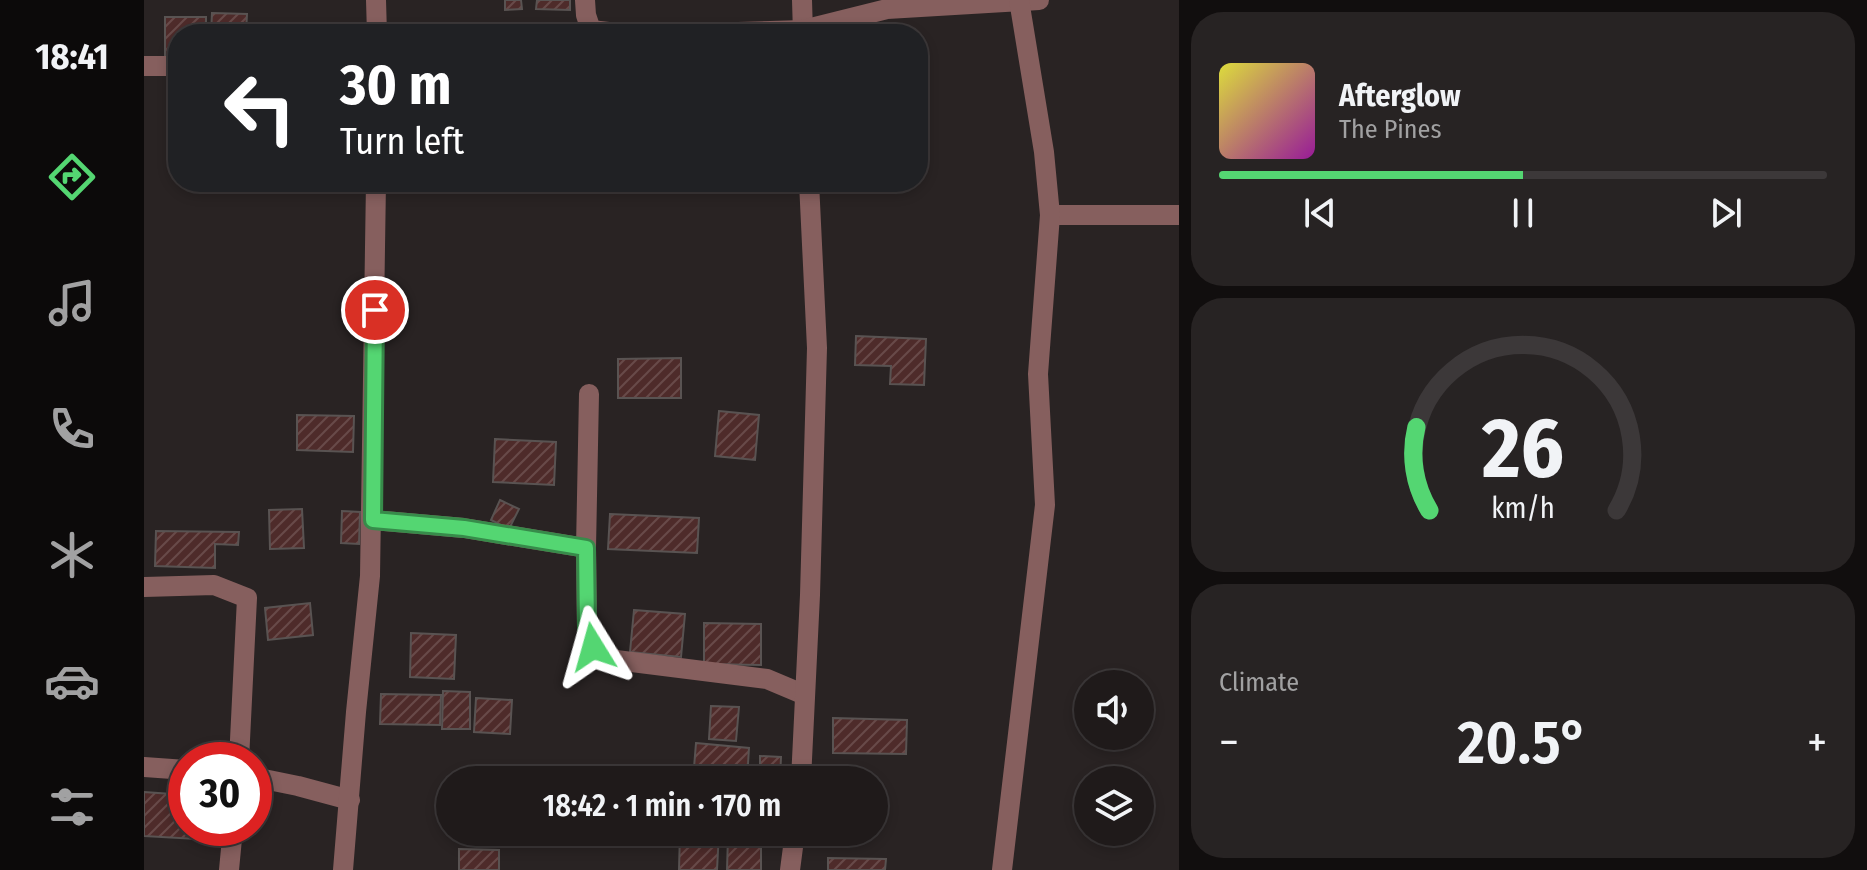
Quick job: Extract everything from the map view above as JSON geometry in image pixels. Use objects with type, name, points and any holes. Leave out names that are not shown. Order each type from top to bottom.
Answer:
[{"type":"street","points":[[376,0],[377,24]]},
{"type":"street","points":[[585,0],[589,24]]},
{"type":"street","points":[[802,0],[803,24]]},
{"type":"street","points":[[1002,870],[1045,505],[1038,374],[1050,215],[1044,152],[1019,0]]},
{"type":"street","points":[[832,24],[887,9],[1039,0]]},
{"type":"street","points":[[144,66],[168,66]]},
{"type":"street","points":[[343,870],[373,520],[376,192]]},
{"type":"street","points":[[802,766],[817,348],[809,192]]},
{"type":"street","points":[[1050,215],[1179,215]]},
{"type":"street","points":[[589,394],[587,629],[593,647],[616,660],[767,679],[805,695]]},
{"type":"street","points":[[373,520],[464,528],[586,548]]},
{"type":"street","points":[[144,587],[214,585],[247,598],[240,742]]},
{"type":"street","points":[[144,767],[168,769]]},
{"type":"street","points":[[272,781],[350,800]]},
{"type":"street","points":[[229,870],[231,846]]},
{"type":"street","points":[[790,870],[793,846]]},
{"type":"building","points":[[505,0],[521,0],[522,9],[505,10]]},
{"type":"building","points":[[537,0],[570,0],[570,10],[536,9]]},
{"type":"building","points":[[212,13],[247,14],[246,24],[211,24]]},
{"type":"building","points":[[165,17],[206,17],[206,24],[168,24],[168,60],[165,60]]},
{"type":"building","points":[[856,336],[926,339],[924,385],[890,384],[891,366],[855,365]]},
{"type":"building","points":[[681,358],[681,398],[618,398],[618,359]]},
{"type":"building","points":[[719,411],[759,415],[755,460],[715,456]]},
{"type":"building","points":[[297,415],[354,416],[353,452],[297,450]]},
{"type":"building","points":[[495,439],[556,442],[554,485],[493,482]]},
{"type":"building","points":[[500,500],[519,509],[509,529],[491,520]]},
{"type":"building","points":[[302,509],[304,548],[270,549],[269,510]]},
{"type":"building","points":[[342,511],[360,512],[359,544],[341,543]]},
{"type":"building","points":[[610,514],[699,518],[697,553],[608,549]]},
{"type":"building","points":[[156,531],[239,532],[238,545],[215,544],[215,568],[155,566]]},
{"type":"building","points":[[310,603],[313,635],[268,640],[265,608]]},
{"type":"building","points":[[634,610],[685,614],[681,657],[630,652]]},
{"type":"building","points":[[704,623],[761,624],[761,665],[704,664]]},
{"type":"building","points":[[411,633],[456,635],[454,679],[410,677]]},
{"type":"building","points":[[443,691],[470,692],[470,729],[442,729]]},
{"type":"building","points":[[381,694],[441,695],[440,725],[380,724]]},
{"type":"building","points":[[476,698],[512,700],[510,734],[474,732]]},
{"type":"building","points":[[711,706],[739,707],[736,741],[709,739]]},
{"type":"building","points":[[833,718],[907,720],[906,754],[833,753]]},
{"type":"building","points":[[696,743],[749,748],[748,766],[694,766]]},
{"type":"building","points":[[760,756],[781,757],[781,766],[760,766]]},
{"type":"building","points":[[144,792],[168,794],[168,837],[144,836]]},
{"type":"building","points":[[680,846],[718,846],[717,870],[679,870]]},
{"type":"building","points":[[728,846],[761,846],[761,870],[727,870]]},
{"type":"building","points":[[459,849],[499,850],[499,870],[459,870]]},
{"type":"building","points":[[828,858],[886,859],[885,870],[828,870]]},
{"type":"route","points":[[375,310],[373,520],[464,528],[586,548],[587,629],[593,647]]}]
